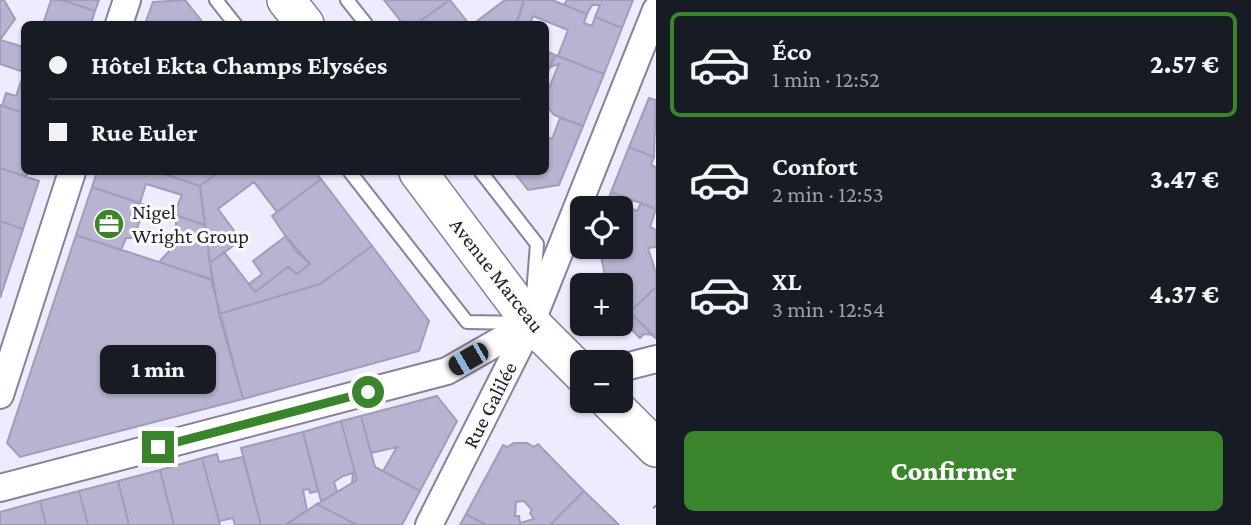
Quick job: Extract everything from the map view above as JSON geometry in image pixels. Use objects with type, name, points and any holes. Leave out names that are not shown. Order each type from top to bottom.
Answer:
[{"type":"main road","points":[[286,0],[303,21]]},
{"type":"main road","name":"Avenue Marceau","points":[[420,175],[531,323],[570,362]]},
{"type":"main road","points":[[621,413],[656,448]]},
{"type":"street","points":[[120,21],[127,0]]},
{"type":"street","name":"Rue Galilée","points":[[429,525],[531,323],[656,10]]},
{"type":"street","points":[[0,395],[71,175]]},
{"type":"street","points":[[0,488],[447,371],[531,323]]},
{"type":"street","points":[[633,365],[656,359]]},
{"type":"lane","points":[[216,0],[233,21]]},
{"type":"lane","points":[[347,0],[364,21]]},
{"type":"lane","points":[[352,175],[467,323],[531,323],[537,244],[483,175]]},
{"type":"building","points":[[0,0],[4,0],[15,19],[0,40]]},
{"type":"building","points":[[51,0],[62,0],[95,11],[92,21],[44,21]]},
{"type":"building","points":[[62,0],[99,0],[95,11]]},
{"type":"building","points":[[185,0],[202,21],[146,21],[153,2]]},
{"type":"building","points":[[384,0],[450,0],[420,21],[401,21]]},
{"type":"building","points":[[450,0],[467,21],[420,21]]},
{"type":"building","points":[[505,0],[524,0],[517,21],[477,21]]},
{"type":"building","points":[[524,0],[552,0],[587,14],[584,23],[592,26],[595,17],[622,28],[604,74],[558,56],[568,30],[533,16],[531,21],[518,21]]},
{"type":"building","points":[[567,0],[633,0],[622,28],[595,17],[600,5],[592,5],[587,14],[564,5]]},
{"type":"building","points":[[0,40],[21,46],[21,71],[0,64]]},
{"type":"building","points":[[549,52],[555,55],[549,69]]},
{"type":"building","points":[[555,55],[604,74],[583,126],[554,115],[549,109],[549,88],[559,64],[550,67]]},
{"type":"building","points":[[21,82],[21,112],[2,106],[6,93],[16,96]]},
{"type":"building","points":[[649,98],[656,100],[654,157],[629,147]]},
{"type":"building","points":[[0,105],[21,112],[21,175],[0,168]]},
{"type":"building","points":[[560,118],[583,126],[559,185],[528,190],[516,175],[549,175],[549,138],[552,139]]},
{"type":"building","points":[[629,147],[654,157],[651,165],[656,167],[656,209],[633,200],[633,196],[611,192]]},
{"type":"building","points":[[0,168],[39,181],[23,229],[0,221]]},
{"type":"building","points":[[96,175],[167,175],[200,186],[205,225],[166,212],[177,207],[182,195],[146,184],[140,203],[92,187]]},
{"type":"building","points":[[167,175],[215,175],[200,186]]},
{"type":"building","points":[[215,175],[318,175],[321,179],[277,212],[254,182],[218,209],[241,240],[210,263],[200,186]]},
{"type":"building","points":[[321,179],[372,246],[320,284],[219,314],[210,263],[224,252],[255,292],[288,267],[297,274],[310,264],[295,250],[272,216]]},
{"type":"building","points":[[92,187],[145,205],[134,238],[126,238],[121,250],[76,235]]},
{"type":"building","points":[[641,203],[656,209],[650,227],[656,230],[656,247],[648,248],[656,273],[656,287],[633,309],[633,273],[604,273],[602,259],[633,259],[633,209],[637,211]]},
{"type":"building","points":[[175,215],[205,225],[212,280],[159,262],[173,247],[177,233]]},
{"type":"building","points":[[0,221],[23,229],[0,298]]},
{"type":"building","points":[[76,235],[211,279],[243,399],[20,457],[7,443]]},
{"type":"building","points":[[286,236],[310,264],[297,274],[288,267],[255,292],[249,284],[262,274],[253,261]]},
{"type":"building","points":[[372,246],[429,321],[419,351],[243,399],[219,314],[320,284]]},
{"type":"building","points":[[656,287],[656,338],[633,315],[633,309]]},
{"type":"building","points":[[633,316],[653,335],[644,334],[640,338],[633,331]]},
{"type":"building","points":[[437,396],[457,421],[420,491],[383,471],[397,447],[371,453],[361,416]]},
{"type":"building","points":[[361,416],[375,467],[420,491],[402,525],[357,525],[317,504],[357,480],[341,421]]},
{"type":"building","points":[[341,421],[357,480],[352,483],[353,473],[343,476],[334,482],[337,492],[321,501],[303,432]]},
{"type":"building","points":[[303,432],[318,491],[310,493],[309,489],[303,490],[307,510],[285,525],[261,525],[241,448]]},
{"type":"building","points":[[514,443],[527,443],[534,447],[538,444],[584,491],[550,525],[486,525],[466,514],[503,445],[507,447]],"holes":[[[524,501],[532,510],[530,513],[534,519],[520,523],[519,516],[515,516],[516,502]]]},
{"type":"building","points":[[217,454],[219,462],[243,457],[261,525],[235,525],[233,518],[219,521],[202,458]]},
{"type":"building","points":[[202,458],[220,525],[174,525],[160,470]]},
{"type":"building","points":[[160,470],[174,525],[129,525],[118,481]]},
{"type":"building","points":[[118,481],[129,525],[88,525],[79,491]]},
{"type":"building","points":[[79,491],[88,525],[46,525],[40,501]]},
{"type":"building","points":[[584,491],[613,519],[619,525],[550,525]]},
{"type":"building","points":[[40,501],[46,525],[0,525],[0,512]]},
{"type":"building","points":[[317,504],[357,525],[287,524]]},
{"type":"building","points":[[466,514],[486,525],[460,525]]},
{"type":"place","name":"Nigel Wright Group","points":[[109,224]]},
{"type":"route","points":[[158,447],[368,392]]}]
